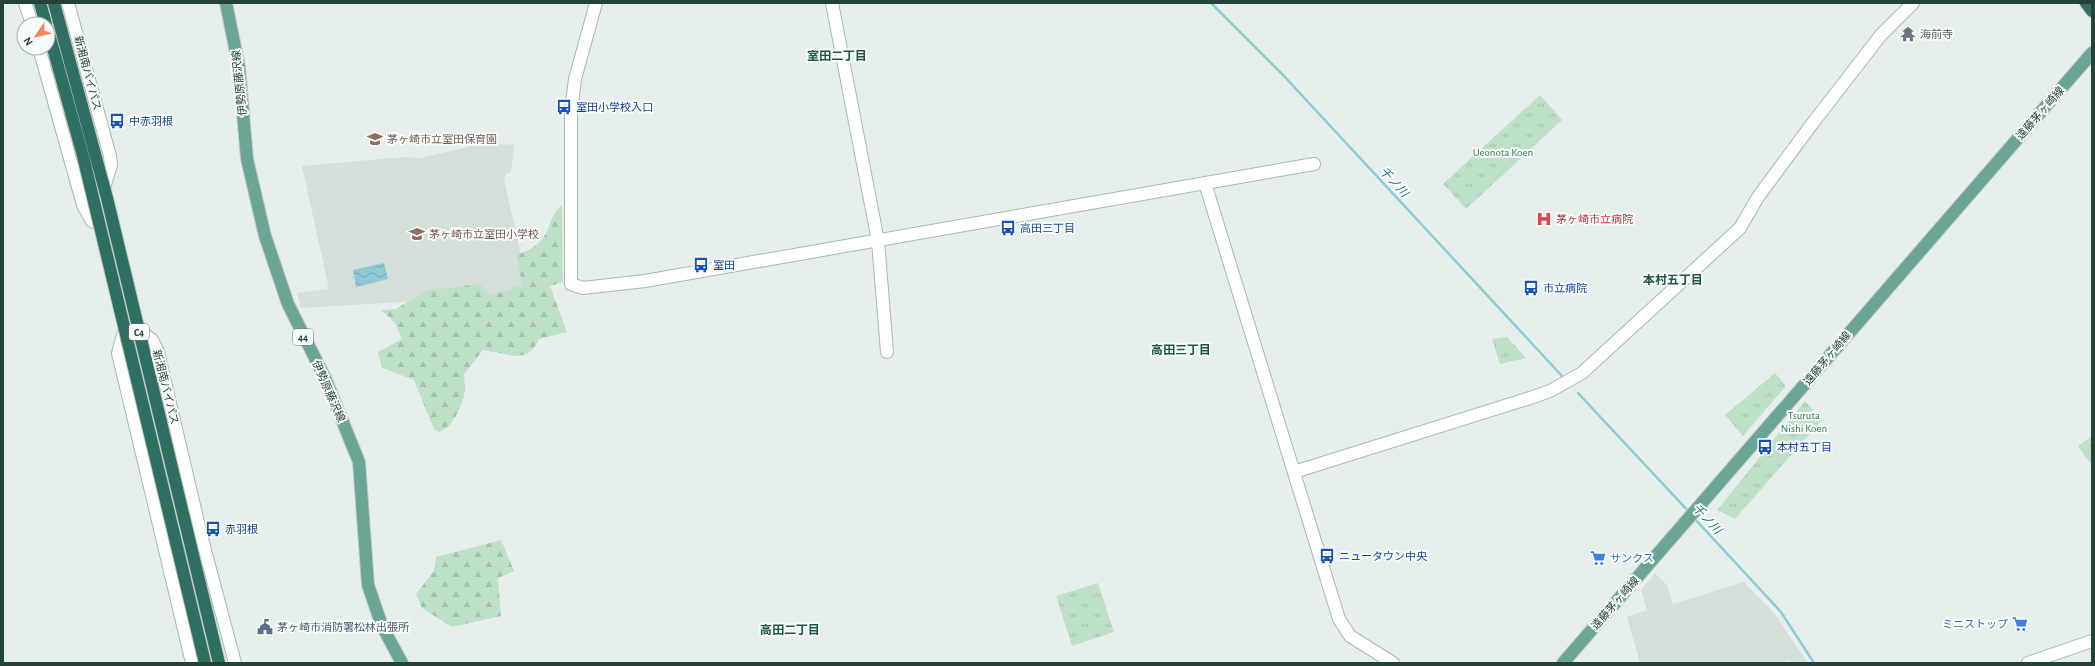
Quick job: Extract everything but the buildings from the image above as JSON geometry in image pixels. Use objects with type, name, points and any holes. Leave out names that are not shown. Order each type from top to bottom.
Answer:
[{"type":"highway","points":[[40,3],[44,16]]},
{"type":"highway","name":"新湘南バイパス","points":[[54,3],[107,198],[219,663]]},
{"type":"highway","points":[[2086,3],[2092,11]]},
{"type":"highway","name":"C4","points":[[55,56],[83,156],[205,663]]},
{"type":"main road","name":"伊勢原藤沢線","points":[[226,3],[239,67],[247,159],[265,236],[288,304],[325,378],[359,462],[368,585],[382,626],[402,663]]},
{"type":"main road","name":"遠藤茅ヶ崎線","points":[[1563,663],[1694,511],[1774,422],[1842,340],[1916,257],[2092,53]]},
{"type":"street","points":[[25,3],[29,16]]},
{"type":"street","points":[[68,3],[110,156],[111,166],[103,193],[112,242]]},
{"type":"street","points":[[596,3],[575,79],[572,105],[571,284],[583,288],[620,284],[878,241],[1314,164]]},
{"type":"street","points":[[832,3],[878,241],[887,352]]},
{"type":"street","points":[[1294,472],[1530,398],[1550,391],[1582,373],[1740,228],[1758,196],[1812,124],[1882,35],[1913,3]]},
{"type":"street","points":[[41,56],[83,205],[92,221],[105,227],[110,233],[130,324],[152,340],[158,352],[201,535],[235,663]]},
{"type":"street","points":[[1205,183],[1339,619],[1350,636],[1393,663]]},
{"type":"street","points":[[130,324],[123,335],[118,353],[192,663]]},
{"type":"street","points":[[2028,663],[2092,640]]},
{"type":"shaded area","name":"茅ヶ崎市立室田小学校","points":[[485,143],[514,145],[511,172],[506,174],[504,180],[529,289],[484,297],[301,308],[297,293],[329,289],[302,166],[404,157],[420,158]]},
{"type":"shaded area","points":[[1655,573],[1667,585],[1673,604],[1744,582],[1773,612],[1808,663],[1796,663],[1787,660],[1786,663],[1640,663],[1627,617],[1647,610],[1641,590]]},
{"type":"green space","name":"Ueonota Koen","points":[[1540,95],[1562,120],[1466,209],[1443,184]]},
{"type":"green space","points":[[562,205],[563,282],[550,286],[567,332],[539,339],[529,353],[523,355],[508,355],[483,350],[464,374],[465,390],[460,408],[449,426],[439,432],[434,429],[414,380],[382,368],[378,352],[402,339],[395,323],[381,310],[396,309],[425,291],[480,284],[490,296],[522,285],[517,255],[533,247],[543,239],[556,211]]},
{"type":"green space","points":[[1507,337],[1526,358],[1500,364],[1492,339]]},
{"type":"green space","points":[[1775,373],[1786,386],[1743,436],[1725,415]]},
{"type":"green space","name":"Tsuruta Nishi Koen","points":[[1805,401],[1822,420],[1735,519],[1717,510]]},
{"type":"green space","points":[[2092,436],[2092,466],[2078,446]]},
{"type":"green space","points":[[501,540],[514,571],[498,578],[501,616],[452,627],[422,608],[416,594],[434,571],[436,557]]},
{"type":"green space","points":[[1098,583],[1114,632],[1072,646],[1056,596]]},
{"type":"water","points":[[384,263],[388,279],[356,287],[353,270]]},
{"type":"waterway","name":"千ノ川","points":[[1211,3],[1284,76],[1562,376]]},
{"type":"waterway","name":"千ノ川","points":[[1578,393],[1690,513]]},
{"type":"waterway","name":"千ノ川","points":[[1694,518],[1781,612],[1814,663]]},
{"type":"place","name":"海前寺","points":[[1908,34]]},
{"type":"place","name":"室田小学校入口","points":[[564,107]]},
{"type":"place","name":"中赤羽根","points":[[117,121]]},
{"type":"place","name":"茅ヶ崎市立室田保育園","points":[[375,139]]},
{"type":"place","name":"茅ヶ崎市立病院","points":[[1544,219]]},
{"type":"place","name":"高田三丁目","points":[[1008,228]]},
{"type":"place","name":"茅ヶ崎市立室田小学校","points":[[417,234]]},
{"type":"place","name":"室田","points":[[701,265]]},
{"type":"place","name":"市立病院","points":[[1531,288]]},
{"type":"place","name":"本村五丁目","points":[[1765,447]]},
{"type":"place","name":"赤羽根","points":[[213,529]]},
{"type":"place","name":"ニュータウン中央","points":[[1327,556]]},
{"type":"place","name":"サンクス","points":[[1598,558]]},
{"type":"place","name":"ミニストップ","points":[[2020,624]]},
{"type":"place","name":"茅ヶ崎市消防署松林出張所","points":[[265,627]]},
{"type":"district","name":"室田二丁目","points":[[837,56]]},
{"type":"district","name":"本村五丁目","points":[[1673,280]]},
{"type":"district","name":"高田三丁目","points":[[1181,350]]},
{"type":"district","name":"高田二丁目","points":[[790,630]]}]
